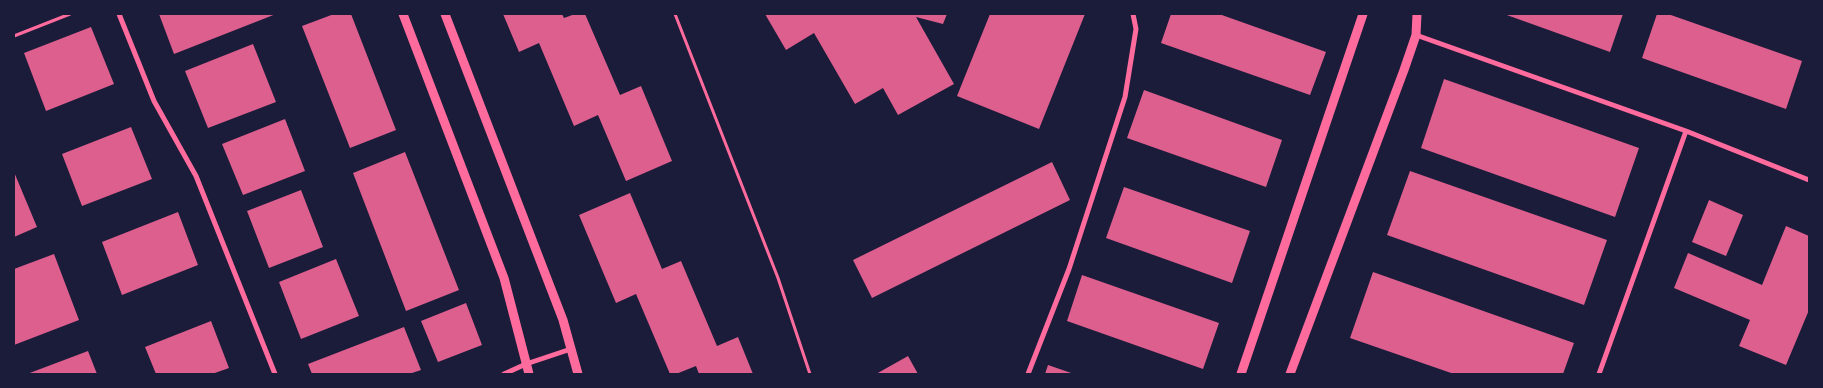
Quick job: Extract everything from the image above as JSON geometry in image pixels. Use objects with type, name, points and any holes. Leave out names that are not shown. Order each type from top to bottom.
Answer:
[{"type":"street","points":[[119,14],[154,101],[196,176],[275,374]]},
{"type":"street","points":[[403,14],[504,278],[529,374]]},
{"type":"street","points":[[445,14],[563,320],[578,374]]},
{"type":"street","points":[[1028,374],[1072,260],[1125,97],[1136,29],[1133,14]]},
{"type":"street","points":[[1241,374],[1363,14]]},
{"type":"street","points":[[1290,374],[1416,35],[1417,14]]},
{"type":"street","points":[[1416,35],[1686,131],[1809,180]]},
{"type":"street","points":[[1600,374],[1686,131]]},
{"type":"street","points":[[504,374],[526,364],[572,350]]},
{"type":"path","points":[[14,36],[70,14]]},
{"type":"path","points":[[675,14],[778,278],[810,374]]},
{"type":"building","points":[[159,14],[276,14],[174,54]]},
{"type":"building","points":[[334,14],[351,14],[396,130],[350,148],[302,26]]},
{"type":"building","points":[[503,14],[562,14],[564,18],[575,14],[585,14],[620,95],[641,86],[672,161],[626,181],[598,115],[574,126],[539,43],[519,52]]},
{"type":"building","points":[[765,14],[947,14],[943,24],[916,17],[954,84],[898,115],[883,88],[855,104],[814,33],[786,50]]},
{"type":"building","points":[[990,14],[1085,14],[1039,129],[957,96]]},
{"type":"building","points":[[1171,14],[1219,14],[1326,52],[1310,95],[1161,43]]},
{"type":"building","points":[[1504,14],[1623,14],[1610,52]]},
{"type":"building","points":[[1657,14],[1668,14],[1802,61],[1786,109],[1642,58]]},
{"type":"building","points":[[91,27],[114,84],[46,111],[24,53]]},
{"type":"building","points":[[253,44],[276,102],[208,128],[185,71]]},
{"type":"building","points":[[1444,79],[1639,148],[1615,217],[1421,148]]},
{"type":"building","points":[[1144,90],[1282,140],[1266,187],[1127,138]]},
{"type":"building","points":[[285,119],[305,171],[243,195],[222,144]]},
{"type":"building","points":[[131,127],[152,179],[82,206],[62,154]]},
{"type":"building","points":[[405,152],[459,290],[406,311],[353,173]]},
{"type":"building","points":[[1052,162],[1070,200],[872,298],[853,260]]},
{"type":"building","points":[[1410,171],[1607,240],[1584,305],[1387,235]]},
{"type":"building","points":[[14,172],[37,227],[14,237]]},
{"type":"building","points":[[1124,187],[1250,231],[1232,283],[1106,238]]},
{"type":"building","points":[[301,190],[323,247],[269,268],[247,211]]},
{"type":"building","points":[[630,193],[662,269],[681,261],[717,346],[738,337],[753,374],[699,374],[696,366],[676,374],[670,374],[636,294],[616,303],[579,215]]},
{"type":"building","points":[[1709,200],[1743,215],[1726,256],[1692,242]]},
{"type":"building","points":[[178,212],[198,265],[122,295],[102,242]]},
{"type":"building","points":[[1786,226],[1809,236],[1809,310],[1786,365],[1739,346],[1750,320],[1674,288],[1688,253],[1762,285]]},
{"type":"building","points":[[54,254],[79,320],[14,345],[14,269]]},
{"type":"building","points":[[336,259],[359,316],[301,339],[279,282]]},
{"type":"building","points":[[1373,272],[1574,343],[1563,374],[1454,374],[1350,338]]},
{"type":"building","points":[[1082,275],[1219,323],[1203,369],[1067,321]]},
{"type":"building","points":[[466,303],[482,345],[438,362],[421,321]]},
{"type":"building","points":[[211,321],[229,368],[212,374],[156,374],[145,347]]},
{"type":"building","points":[[404,327],[421,370],[409,374],[312,374],[308,364]]},
{"type":"building","points":[[88,351],[97,374],[27,374]]},
{"type":"building","points":[[908,356],[918,374],[876,374]]},
{"type":"building","points":[[1048,365],[1074,374],[1045,374]]}]
